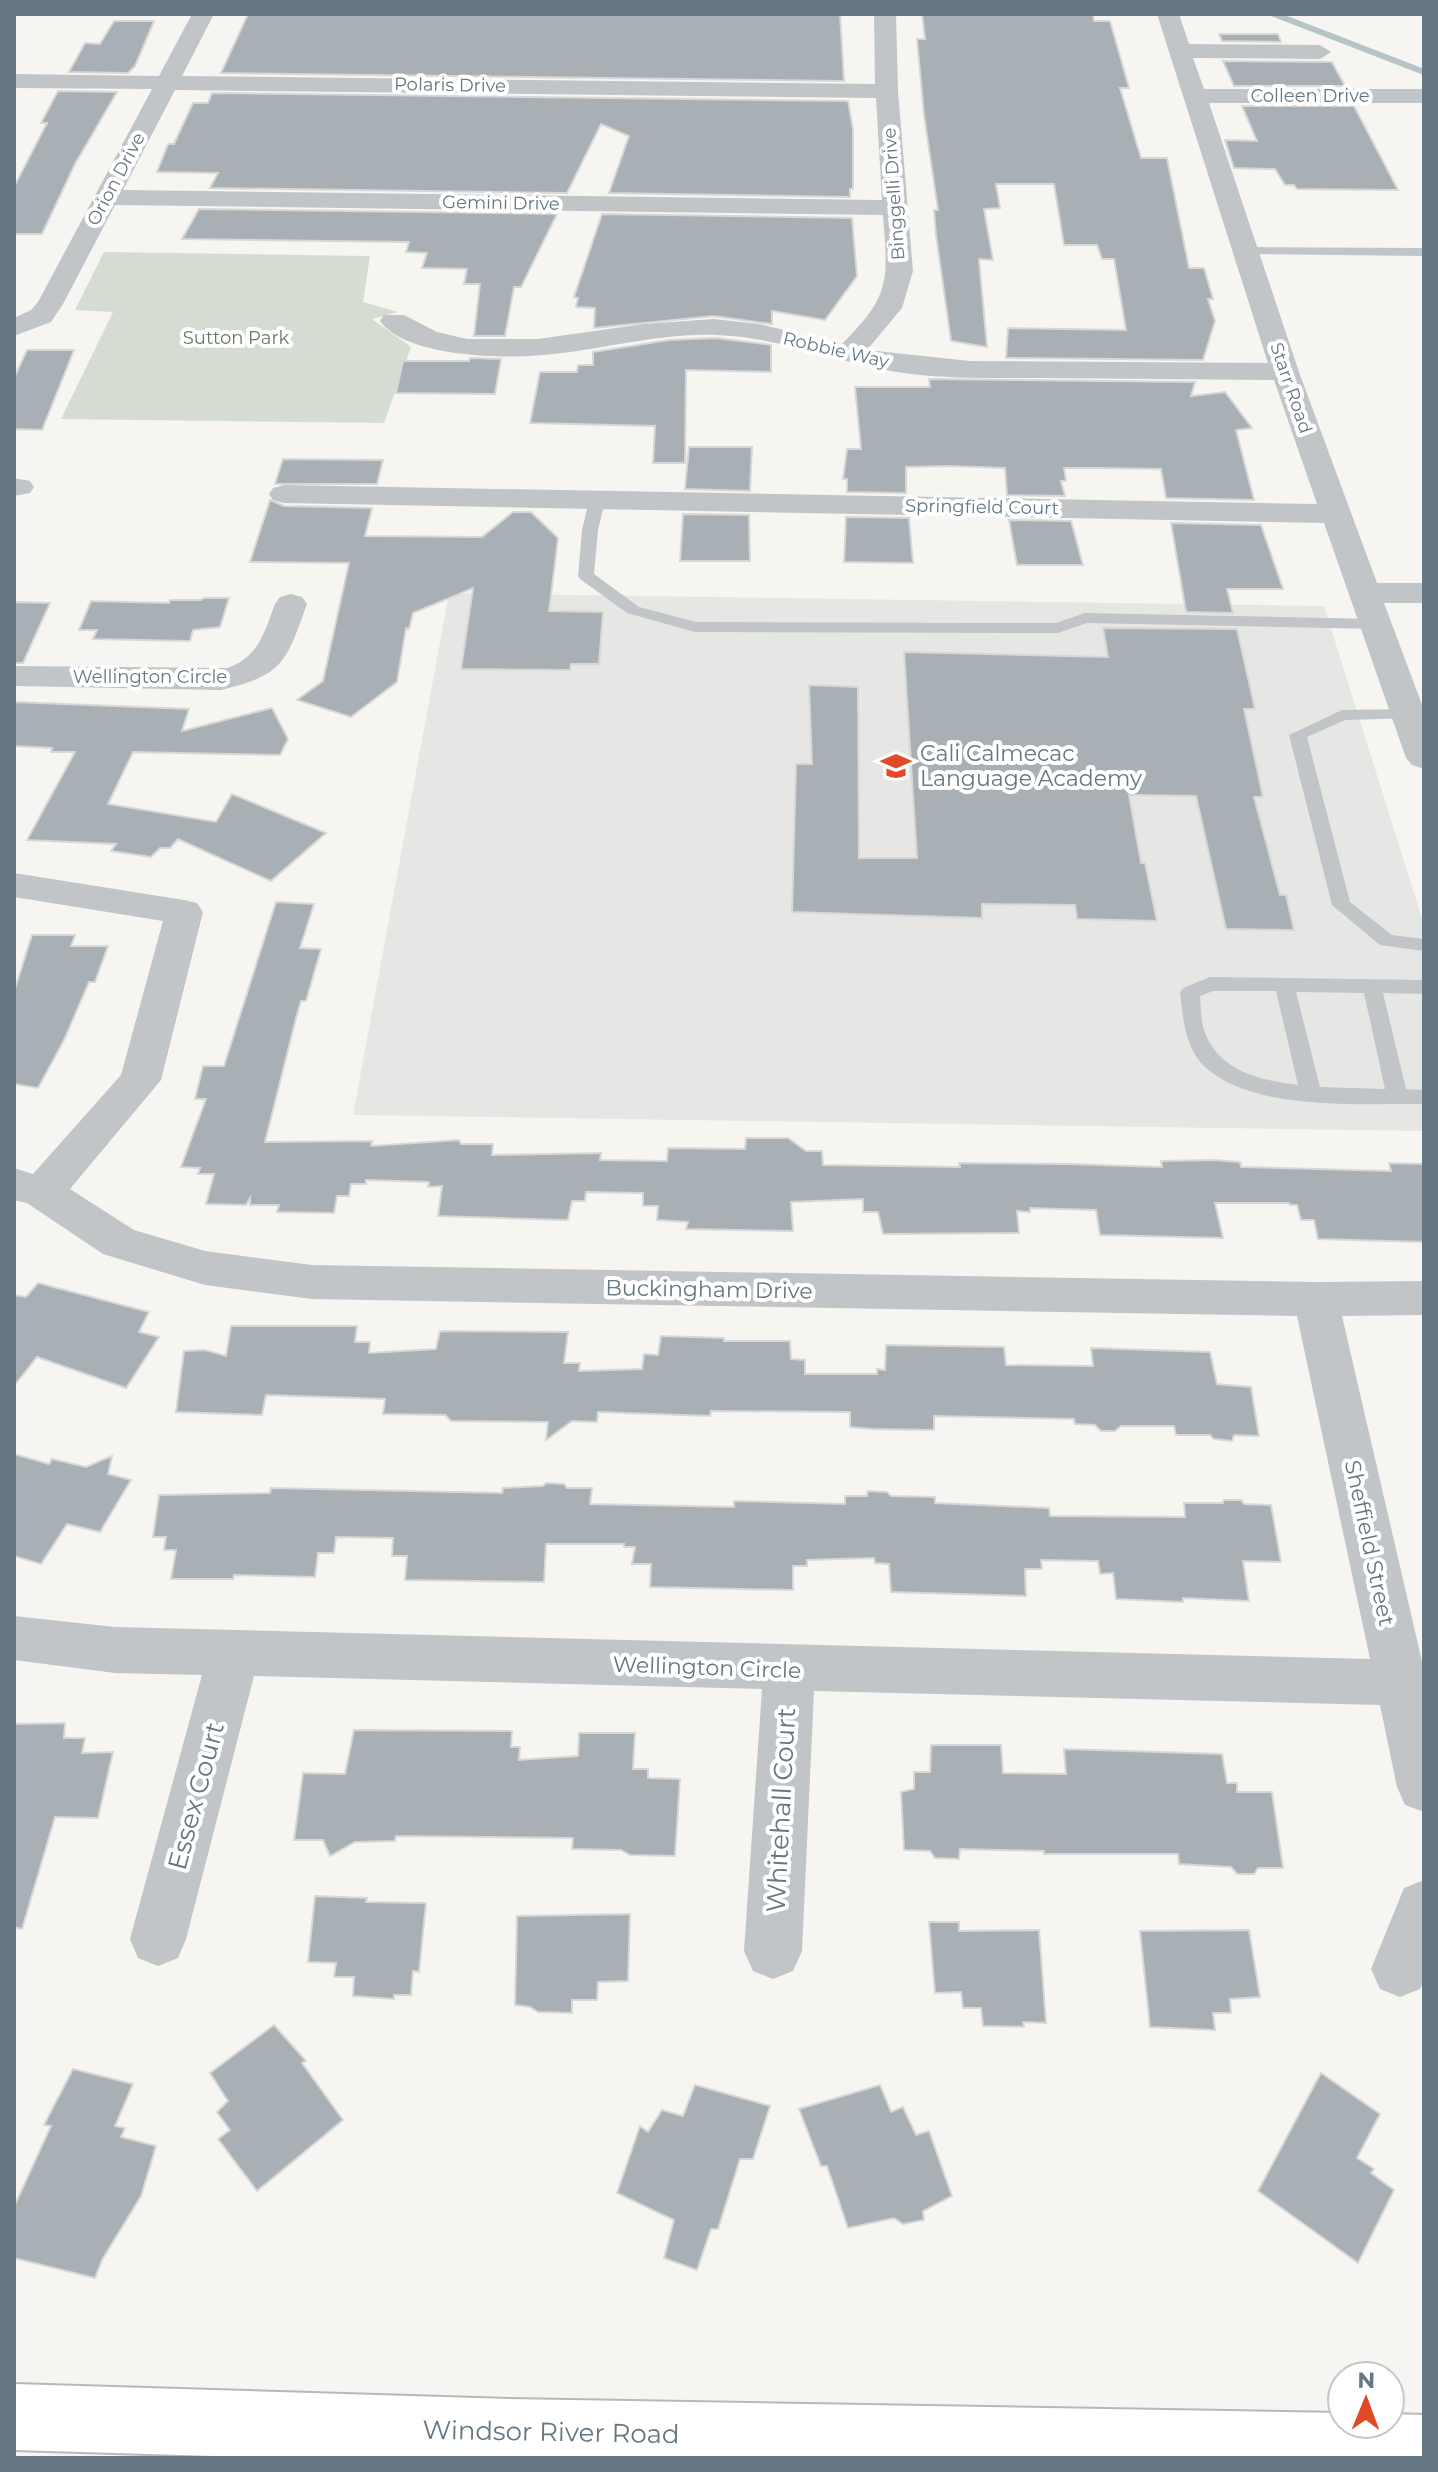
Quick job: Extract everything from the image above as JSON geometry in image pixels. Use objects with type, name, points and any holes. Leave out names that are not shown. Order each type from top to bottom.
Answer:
[{"type":"main road","name":"Windsor River Road","points":[[14,2417],[526,2433],[1424,2448]]},
{"type":"street","name":"Orion Drive","points":[[14,328],[41,316],[50,304],[203,14]]},
{"type":"street","name":"Binggelli Drive","points":[[847,355],[888,313],[897,294],[900,271],[887,91],[885,14]]},
{"type":"street","name":"Starr Road","points":[[1168,14],[1285,372],[1424,758]]},
{"type":"street","points":[[1182,51],[1320,52]]},
{"type":"street","name":"Polaris Drive","points":[[14,81],[887,91]]},
{"type":"street","name":"Colleen Drive","points":[[1195,96],[1424,96]]},
{"type":"street","name":"Gemini Drive","points":[[107,197],[895,208]]},
{"type":"street","name":"Robbie Way","points":[[394,321],[429,339],[473,347],[537,348],[670,328],[716,327],[752,331],[892,364],[954,369],[1285,372]]},
{"type":"street","name":"Springfield Court","points":[[284,494],[1336,514]]},
{"type":"street","points":[[1365,593],[1424,593]]},
{"type":"street","name":"Wellington Circle","points":[[14,676],[221,680],[249,675],[268,662],[291,604]]},
{"type":"street","points":[[14,885],[184,912],[140,1080],[28,1188]]},
{"type":"street","name":"Buckingham Drive","points":[[28,1188],[119,1242],[205,1268],[312,1282],[1316,1299],[1424,1298]]},
{"type":"street","name":"Sheffield Street","points":[[1316,1299],[1424,1787]]},
{"type":"street","name":"Wellington Circle","points":[[14,1638],[115,1650],[789,1670],[1401,1683]]},
{"type":"street","name":"Essex Court","points":[[158,1939],[234,1653]]},
{"type":"street","name":"Whitehall Court","points":[[773,1951],[789,1670]]},
{"type":"street","points":[[1400,1969],[1424,1907]]},
{"type":"lane","points":[[1246,251],[1424,252]]},
{"type":"lane","points":[[597,501],[590,530],[586,576],[633,610],[695,627],[1058,628],[1085,618],[1376,624]]},
{"type":"lane","points":[[1408,714],[1342,715],[1298,735],[1341,905],[1387,941],[1424,945]]},
{"type":"lane","points":[[1424,987],[1210,984],[1190,993],[1194,1032],[1211,1061],[1250,1085],[1311,1094],[1424,1097]]},
{"type":"lane","points":[[1284,984],[1311,1094]]},
{"type":"lane","points":[[1372,986],[1397,1097]]},
{"type":"shaded area","name":"Cali Calmecac Language Academy","points":[[449,593],[1324,606],[1424,925],[1424,1131],[353,1115]]},
{"type":"green space","name":"Sutton Park","points":[[104,252],[370,256],[363,302],[398,312],[372,319],[411,347],[384,423],[61,419],[113,312],[75,310]]},
{"type":"building","points":[[248,14],[840,14],[844,81],[221,73]]},
{"type":"building","points":[[922,14],[1093,14],[1094,21],[1110,21],[1129,88],[1120,88],[1141,158],[1167,158],[1189,268],[1204,268],[1213,299],[1208,299],[1215,321],[1203,360],[1006,358],[1008,328],[1126,330],[1114,259],[1102,259],[1097,245],[1064,245],[1054,184],[996,184],[1000,208],[984,209],[993,260],[979,259],[987,347],[951,341],[936,235],[934,210],[938,210],[917,39],[925,39]]},
{"type":"building","points":[[114,21],[154,21],[135,66],[128,73],[69,72],[85,43],[100,44]]},
{"type":"building","points":[[1219,34],[1278,34],[1281,42],[1222,41]]},
{"type":"building","points":[[1223,61],[1332,62],[1345,86],[1234,86]]},
{"type":"building","points":[[58,91],[117,92],[75,164],[42,234],[14,234],[14,187],[47,123],[41,123]]},
{"type":"building","points":[[212,93],[848,101],[853,130],[853,189],[850,189],[850,197],[609,193],[629,136],[601,124],[567,193],[210,188],[218,173],[157,172],[168,144],[174,144],[193,103],[208,103]]},
{"type":"building","points":[[1242,106],[1354,106],[1398,190],[1297,189],[1294,185],[1285,185],[1275,169],[1234,168],[1225,140],[1257,141]]},
{"type":"building","points":[[199,209],[557,214],[521,287],[514,287],[505,336],[474,336],[480,284],[464,284],[467,269],[422,268],[427,253],[406,252],[409,242],[182,239]]},
{"type":"building","points":[[602,214],[852,218],[857,276],[825,320],[772,311],[772,324],[714,316],[594,328],[595,308],[576,307],[578,298],[574,297]]},
{"type":"building","points":[[716,338],[771,345],[771,372],[686,370],[685,463],[653,463],[655,426],[530,423],[540,372],[577,372],[578,365],[593,365],[593,352],[669,340]]},
{"type":"building","points":[[27,350],[74,350],[42,430],[14,429],[14,378]]},
{"type":"building","points":[[470,358],[501,359],[495,394],[396,393],[403,361],[469,361]]},
{"type":"building","points":[[929,379],[1195,382],[1191,396],[1225,392],[1252,428],[1236,430],[1254,500],[1166,498],[1161,469],[1064,468],[1066,481],[1061,481],[1065,496],[1007,495],[1005,468],[906,467],[906,493],[847,492],[847,479],[843,479],[847,449],[861,449],[855,387],[930,387]]},
{"type":"building","points":[[689,447],[752,447],[750,491],[685,489]]},
{"type":"building","points":[[283,459],[383,460],[377,484],[275,484]]},
{"type":"building","points":[[270,500],[284,506],[372,508],[365,536],[482,537],[513,512],[531,512],[558,538],[549,611],[603,612],[599,664],[571,664],[570,670],[461,669],[473,588],[413,613],[409,629],[406,628],[397,682],[351,717],[297,700],[323,681],[349,563],[250,562]]},
{"type":"building","points":[[683,514],[749,515],[750,561],[680,561]]},
{"type":"building","points":[[846,517],[909,518],[913,563],[844,562]]},
{"type":"building","points":[[1009,520],[1071,521],[1083,565],[1017,565]]},
{"type":"building","points":[[1171,523],[1261,525],[1283,589],[1227,589],[1233,613],[1186,612]]},
{"type":"building","points":[[229,598],[220,627],[193,630],[190,641],[93,639],[97,630],[79,630],[91,601],[169,603],[170,600]]},
{"type":"building","points":[[14,602],[50,603],[23,663],[14,663]]},
{"type":"building","points":[[1103,628],[1237,629],[1255,709],[1244,709],[1263,797],[1254,797],[1280,895],[1286,895],[1294,930],[1226,929],[1196,796],[1129,795],[1141,863],[1145,863],[1157,921],[1077,919],[1075,905],[982,904],[982,918],[792,912],[796,764],[812,764],[809,685],[858,687],[859,858],[917,858],[904,652],[1108,657]]},
{"type":"building","points":[[14,702],[189,709],[182,731],[272,708],[288,739],[280,755],[133,752],[108,804],[216,822],[232,794],[326,833],[271,881],[178,839],[170,848],[160,848],[151,857],[111,851],[116,844],[27,840],[75,752],[14,746]]},
{"type":"building","points":[[276,902],[314,904],[300,948],[321,949],[306,1001],[301,1001],[296,1018],[265,1142],[372,1141],[371,1146],[459,1140],[461,1144],[493,1144],[492,1155],[601,1153],[600,1160],[667,1161],[668,1148],[745,1149],[746,1138],[788,1138],[806,1151],[822,1151],[823,1165],[960,1167],[959,1163],[1162,1167],[1161,1161],[1214,1160],[1240,1162],[1241,1167],[1391,1171],[1389,1163],[1424,1164],[1424,1242],[1318,1239],[1314,1220],[1301,1220],[1297,1205],[1289,1203],[1215,1203],[1223,1238],[1100,1235],[1096,1210],[1030,1208],[1030,1212],[1017,1211],[1019,1233],[883,1234],[878,1212],[863,1212],[863,1199],[791,1202],[793,1231],[686,1229],[688,1222],[657,1220],[658,1206],[643,1206],[643,1193],[586,1192],[585,1201],[572,1201],[568,1220],[438,1216],[442,1186],[428,1187],[429,1182],[366,1180],[366,1184],[351,1184],[349,1196],[337,1196],[334,1213],[277,1212],[279,1205],[250,1205],[250,1198],[246,1205],[206,1204],[214,1174],[198,1174],[200,1168],[181,1167],[206,1099],[195,1099],[203,1066],[224,1066]]},
{"type":"building","points":[[32,935],[75,935],[71,946],[108,946],[95,982],[89,982],[64,1040],[38,1088],[14,1084],[14,992]]},
{"type":"building","points":[[38,1283],[149,1312],[139,1332],[159,1337],[126,1388],[37,1357],[14,1386],[14,1295],[26,1297]]},
{"type":"building","points":[[231,1326],[357,1326],[355,1342],[370,1342],[369,1353],[436,1349],[440,1331],[568,1332],[564,1363],[580,1363],[579,1371],[642,1369],[644,1354],[658,1355],[661,1336],[724,1338],[724,1341],[790,1341],[791,1359],[805,1360],[805,1374],[877,1374],[877,1369],[885,1370],[886,1345],[1004,1347],[1006,1365],[1093,1366],[1091,1348],[1210,1352],[1217,1384],[1251,1387],[1259,1436],[1234,1435],[1232,1441],[1214,1439],[1210,1435],[1176,1435],[1174,1426],[1121,1426],[1115,1431],[1101,1431],[1095,1425],[1075,1424],[1074,1419],[934,1416],[934,1430],[871,1429],[850,1427],[850,1412],[711,1411],[710,1416],[598,1412],[597,1422],[572,1421],[546,1440],[548,1422],[451,1421],[445,1415],[383,1414],[385,1399],[266,1395],[262,1415],[176,1412],[184,1351],[205,1350],[226,1356]]},
{"type":"building","points":[[14,1454],[49,1464],[52,1459],[86,1467],[112,1456],[108,1474],[131,1480],[100,1532],[67,1524],[41,1564],[14,1556]]},
{"type":"building","points":[[546,1483],[564,1484],[567,1488],[592,1488],[590,1504],[734,1507],[734,1501],[845,1504],[845,1496],[867,1496],[868,1491],[887,1492],[891,1496],[935,1497],[935,1503],[1049,1508],[1050,1516],[1185,1517],[1184,1503],[1241,1500],[1244,1504],[1271,1505],[1281,1562],[1243,1561],[1249,1601],[1183,1598],[1183,1602],[1116,1599],[1113,1573],[1100,1574],[1098,1561],[1041,1560],[1042,1569],[1025,1569],[1026,1596],[891,1592],[889,1564],[875,1563],[874,1558],[807,1560],[807,1566],[793,1566],[793,1590],[650,1587],[651,1564],[632,1564],[635,1547],[624,1547],[624,1544],[546,1544],[544,1582],[405,1580],[407,1556],[392,1556],[393,1538],[336,1537],[334,1553],[318,1553],[315,1577],[234,1575],[233,1579],[171,1579],[176,1550],[164,1550],[166,1537],[153,1537],[159,1495],[270,1493],[271,1488],[502,1493],[503,1488],[543,1486]]},
{"type":"building","points":[[65,1723],[64,1738],[85,1738],[82,1753],[113,1752],[98,1818],[55,1817],[22,1929],[14,1927],[14,1724]]},
{"type":"building","points":[[354,1730],[512,1731],[511,1747],[520,1747],[519,1760],[578,1756],[579,1733],[635,1733],[633,1769],[648,1769],[648,1778],[680,1779],[675,1856],[572,1849],[573,1838],[396,1836],[395,1841],[355,1842],[330,1856],[323,1840],[294,1840],[303,1773],[345,1774]]},
{"type":"building","points":[[931,1745],[1001,1745],[1003,1773],[1066,1774],[1064,1749],[1222,1754],[1227,1783],[1237,1783],[1237,1792],[1272,1792],[1283,1868],[1258,1868],[1254,1874],[1237,1874],[1231,1867],[1179,1864],[1178,1854],[1044,1854],[1044,1851],[960,1849],[959,1859],[935,1858],[930,1851],[904,1850],[901,1792],[914,1789],[914,1772],[930,1772]]},
{"type":"building","points":[[315,1896],[367,1898],[366,1902],[426,1903],[419,1972],[413,1971],[411,1995],[394,1995],[394,1999],[353,1996],[354,1977],[334,1977],[336,1963],[308,1962]]},
{"type":"building","points":[[630,1914],[628,1981],[598,1982],[597,2000],[572,2000],[572,2013],[538,2012],[530,2007],[515,2005],[517,1916]]},
{"type":"building","points":[[929,1922],[959,1922],[959,1931],[1039,1930],[1046,2023],[1023,2022],[1024,2027],[983,2026],[981,2008],[963,2008],[961,1992],[935,1993]]},
{"type":"building","points":[[1249,1930],[1260,1997],[1230,1999],[1231,2013],[1213,2013],[1215,2030],[1150,2027],[1140,1931]]},
{"type":"building","points":[[274,2025],[306,2061],[302,2063],[343,2120],[257,2191],[218,2139],[230,2130],[217,2112],[228,2101],[210,2073]]},
{"type":"building","points":[[73,2069],[133,2084],[115,2126],[125,2128],[121,2137],[156,2146],[141,2196],[102,2260],[95,2278],[14,2258],[14,2207],[51,2126],[44,2125]]},
{"type":"building","points":[[1321,2073],[1380,2114],[1357,2158],[1374,2169],[1371,2173],[1394,2190],[1358,2263],[1258,2191]]},
{"type":"building","points":[[695,2085],[770,2106],[753,2159],[740,2159],[718,2229],[711,2229],[697,2270],[664,2258],[674,2220],[617,2193],[640,2126],[648,2132],[662,2110],[683,2116]]},
{"type":"building","points":[[880,2085],[891,2112],[903,2107],[916,2135],[929,2131],[952,2196],[923,2211],[924,2220],[903,2224],[894,2218],[848,2228],[827,2166],[821,2166],[799,2109]]},
{"type":"waterway","points":[[1274,14],[1424,72]]},
{"type":"place","name":"Cali Calmecac Language Academy","points":[[896,766]]}]
